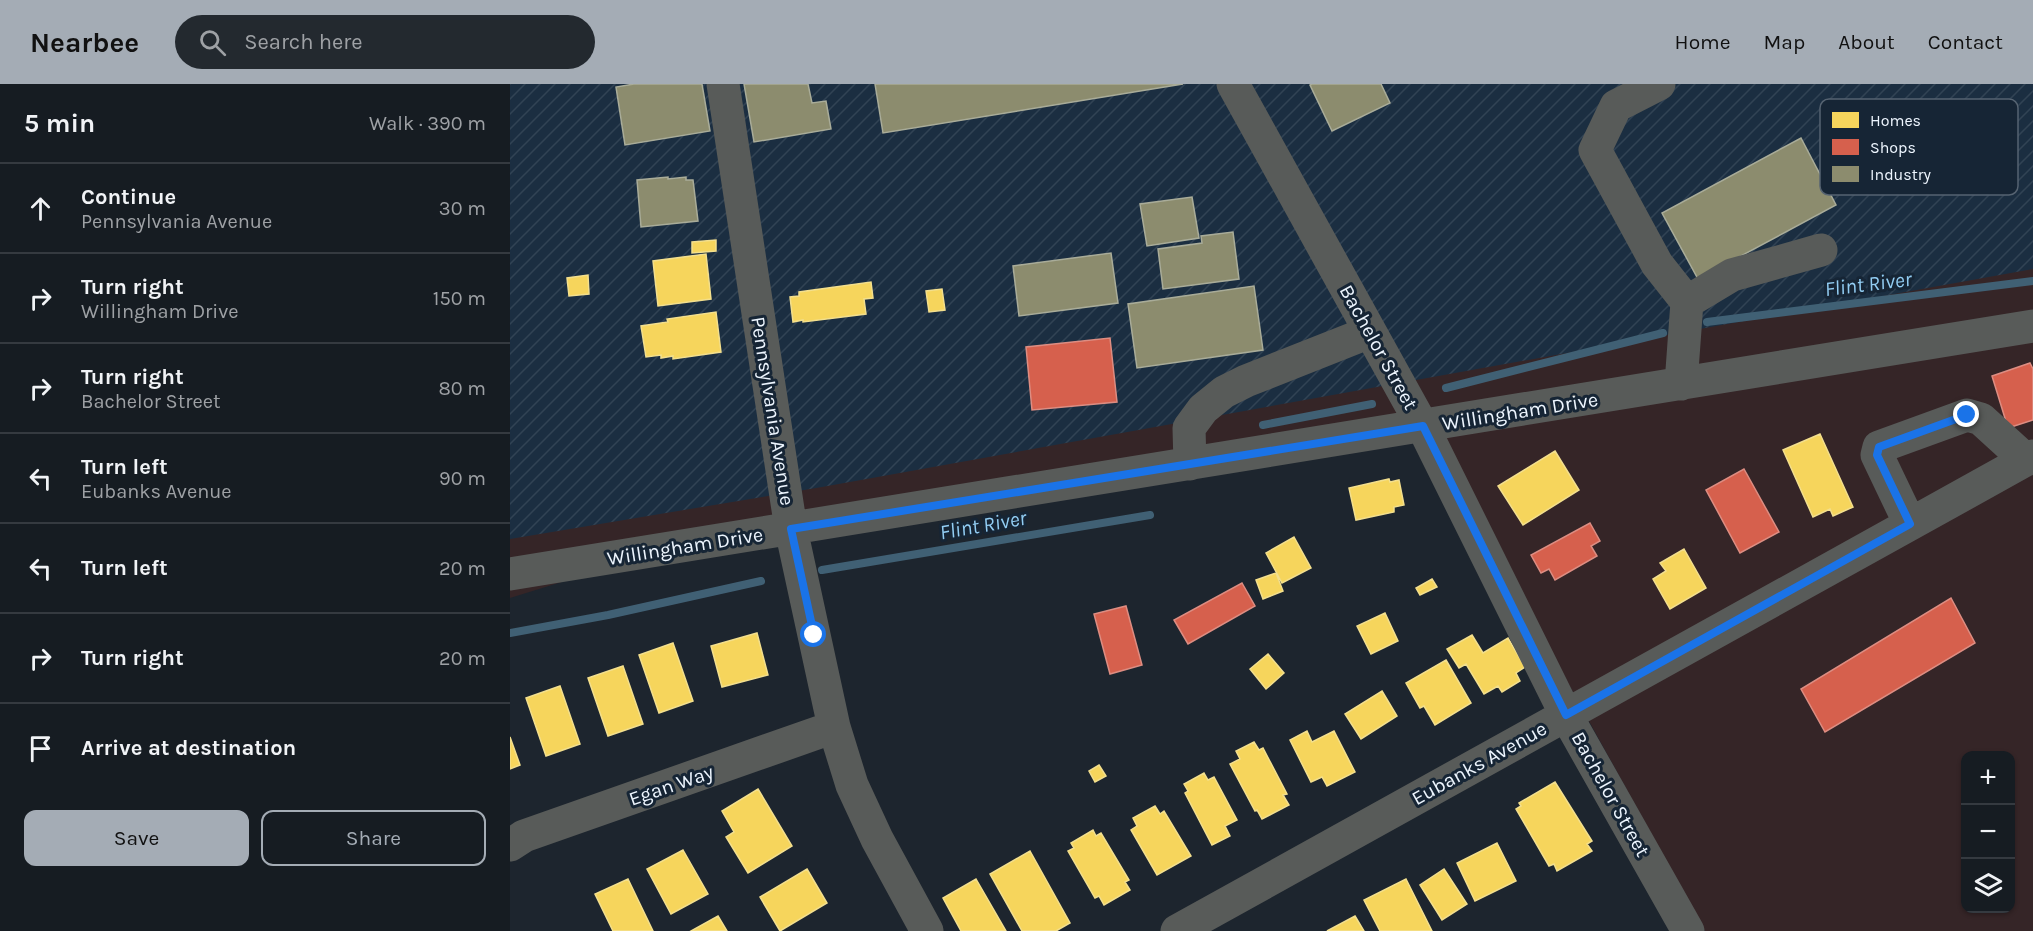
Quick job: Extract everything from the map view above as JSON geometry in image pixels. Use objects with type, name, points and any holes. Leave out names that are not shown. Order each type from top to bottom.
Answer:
[{"type":"street","name":"Pennsylvania Avenue","points":[[723,84],[791,529],[834,727],[852,785],[872,828],[927,931]]},
{"type":"street","name":"Bachelor Street","points":[[1233,84],[1423,426],[1566,715],[1688,931]]},
{"type":"street","points":[[1659,84],[1616,106],[1595,150],[1657,264],[1687,302],[1681,384]]},
{"type":"street","points":[[1687,302],[1732,275],[1821,250]]},
{"type":"street","name":"Willingham Drive","points":[[510,574],[2033,326]]},
{"type":"street","points":[[1190,464],[1189,428],[1203,409],[1224,392],[1246,381],[1370,332]]},
{"type":"street","points":[[1910,524],[1877,455],[1879,447],[1967,415],[1981,419],[2030,458]]},
{"type":"street","name":"Eubanks Avenue","points":[[1177,931],[2030,458]]},
{"type":"street","name":"Egan Way","points":[[510,845],[524,836],[834,727]]},
{"type":"shaded area","points":[[510,84],[2033,84],[2033,931],[1705,931],[1433,439],[581,576],[510,598]]},
{"type":"shaded area","points":[[510,84],[2033,84],[2033,269],[822,487],[510,539]]},
{"type":"building: Homes","points":[[716,240],[716,251],[692,253],[692,242]]},
{"type":"building: Homes","points":[[706,254],[711,299],[658,306],[653,261]]},
{"type":"building: Homes","points":[[588,275],[589,294],[569,296],[567,278]]},
{"type":"building: Homes","points":[[871,282],[873,298],[864,299],[866,314],[793,322],[790,297],[799,296],[799,292]]},
{"type":"building: Homes","points":[[942,289],[945,310],[929,312],[926,291]]},
{"type":"building: Homes","points":[[716,312],[721,352],[673,359],[673,356],[661,358],[661,355],[646,357],[641,326],[668,322],[667,319]]},
{"type":"building: Homes","points":[[1820,434],[1853,507],[1833,516],[1830,509],[1813,517],[1783,450]]},
{"type":"building: Homes","points":[[1555,451],[1579,490],[1523,525],[1498,486]]},
{"type":"building: Homes","points":[[1389,479],[1390,482],[1399,480],[1404,505],[1394,507],[1394,512],[1356,520],[1349,488]]},
{"type":"building: Homes","points":[[1294,537],[1311,568],[1282,583],[1266,553]]},
{"type":"building: Homes","points":[[1684,549],[1706,588],[1670,609],[1653,579],[1666,571],[1660,563]]},
{"type":"building: Homes","points":[[1276,573],[1283,591],[1263,599],[1256,580]]},
{"type":"building: Homes","points":[[1432,579],[1437,587],[1420,595],[1416,588]]},
{"type":"building: Homes","points":[[1385,613],[1398,641],[1371,654],[1357,626]]},
{"type":"building: Homes","points":[[757,633],[768,675],[722,687],[711,646]]},
{"type":"building: Homes","points":[[1472,635],[1483,653],[1508,638],[1525,667],[1516,673],[1520,681],[1502,692],[1498,686],[1484,694],[1466,664],[1459,668],[1447,649]]},
{"type":"building: Homes","points":[[673,643],[693,701],[659,713],[639,655]]},
{"type":"building: Homes","points":[[1268,654],[1284,673],[1266,689],[1250,669]]},
{"type":"building: Homes","points":[[1446,660],[1471,703],[1435,725],[1424,706],[1420,708],[1406,683]]},
{"type":"building: Homes","points":[[623,666],[643,724],[608,736],[588,678]]},
{"type":"building: Homes","points":[[560,686],[580,744],[546,756],[526,698]]},
{"type":"building: Homes","points":[[1382,691],[1397,716],[1361,739],[1345,714]]},
{"type":"building: Homes","points":[[1307,731],[1312,742],[1334,731],[1355,772],[1327,786],[1322,777],[1311,782],[1290,740]]},
{"type":"building: Homes","points":[[510,737],[520,765],[510,769]]},
{"type":"building: Homes","points":[[1254,742],[1259,750],[1263,748],[1287,794],[1283,795],[1289,805],[1262,819],[1257,810],[1255,811],[1230,764],[1240,759],[1236,751]]},
{"type":"building: Homes","points":[[1099,765],[1106,776],[1095,782],[1089,771]]},
{"type":"building: Homes","points":[[1204,773],[1208,780],[1214,777],[1237,820],[1225,826],[1230,836],[1212,845],[1185,793],[1188,791],[1184,784]]},
{"type":"building: Homes","points":[[1555,782],[1592,841],[1587,844],[1592,851],[1557,871],[1554,864],[1549,866],[1516,809],[1521,806],[1519,803]]},
{"type":"building: Homes","points":[[758,789],[792,846],[748,873],[726,837],[734,832],[722,811]]},
{"type":"building: Homes","points":[[1155,806],[1160,814],[1164,811],[1191,856],[1157,875],[1131,830],[1137,826],[1133,818]]},
{"type":"building: Homes","points":[[1093,830],[1096,836],[1101,833],[1129,880],[1125,882],[1130,890],[1104,905],[1099,896],[1095,898],[1068,851],[1074,848],[1071,843]]},
{"type":"building: Homes","points":[[1497,843],[1516,881],[1475,901],[1457,863]]},
{"type":"building: Homes","points":[[683,850],[708,894],[671,914],[647,869]]},
{"type":"building: Homes","points":[[1030,851],[1070,923],[1056,931],[1022,931],[990,874]]},
{"type":"building: Homes","points":[[807,869],[827,903],[780,931],[760,897]]},
{"type":"building: Homes","points":[[1444,869],[1467,904],[1442,920],[1420,885]]},
{"type":"building: Homes","points":[[628,879],[653,931],[613,931],[595,894]]},
{"type":"building: Homes","points":[[976,879],[1006,931],[961,931],[943,898]]},
{"type":"building: Homes","points":[[1406,879],[1432,931],[1380,931],[1364,900]]},
{"type":"building: Homes","points":[[718,916],[727,931],[691,931]]},
{"type":"building: Homes","points":[[1355,916],[1364,931],[1327,931]]},
{"type":"building: Shops","points":[[1110,338],[1117,402],[1032,410],[1026,347]]},
{"type":"building: Shops","points":[[2030,363],[2033,369],[2033,420],[2008,428],[1992,376]]},
{"type":"building: Shops","points":[[1744,469],[1779,532],[1740,553],[1706,490]]},
{"type":"building: Shops","points":[[1590,523],[1600,541],[1591,546],[1597,556],[1555,580],[1549,569],[1541,573],[1531,555]]},
{"type":"building: Shops","points":[[1242,583],[1255,606],[1188,644],[1174,620]]},
{"type":"building: Shops","points":[[1951,598],[1975,643],[1825,732],[1801,689]]},
{"type":"building: Shops","points":[[1126,606],[1142,665],[1110,674],[1094,614]]},
{"type":"building: Industry","points":[[634,84],[702,84],[710,131],[625,145],[616,87]]},
{"type":"building: Industry","points":[[744,84],[808,84],[812,103],[826,101],[831,129],[754,142]]},
{"type":"building: Industry","points":[[875,84],[1183,84],[883,133]]},
{"type":"building: Industry","points":[[1381,84],[1390,103],[1332,131],[1310,85]]},
{"type":"building: Industry","points":[[1801,138],[1820,174],[1820,195],[1831,195],[1836,205],[1698,279],[1662,213]]},
{"type":"building: Industry","points":[[668,177],[668,179],[686,177],[686,180],[693,180],[698,221],[641,227],[637,180]]},
{"type":"building: Industry","points":[[1192,197],[1199,238],[1147,246],[1140,204]]},
{"type":"building: Industry","points":[[1233,232],[1239,279],[1163,289],[1158,249],[1202,243],[1201,236]]},
{"type":"building: Industry","points":[[1111,253],[1118,303],[1019,316],[1013,266]]},
{"type":"building: Industry","points":[[1254,286],[1263,350],[1137,368],[1128,304]]},
{"type":"waterway","name":"Flint River","points":[[1707,322],[2033,281]]},
{"type":"waterway","name":"Flint River","points":[[1446,388],[1663,333]]},
{"type":"waterway","name":"Flint River","points":[[1263,425],[1372,404]]},
{"type":"waterway","name":"Flint River","points":[[822,570],[1150,515]]},
{"type":"waterway","name":"Flint River","points":[[510,633],[608,615],[761,581]]},
{"type":"route","points":[[814,635],[791,529],[1423,426],[1566,715],[1910,524],[1877,455],[1879,447],[1967,415]]}]
